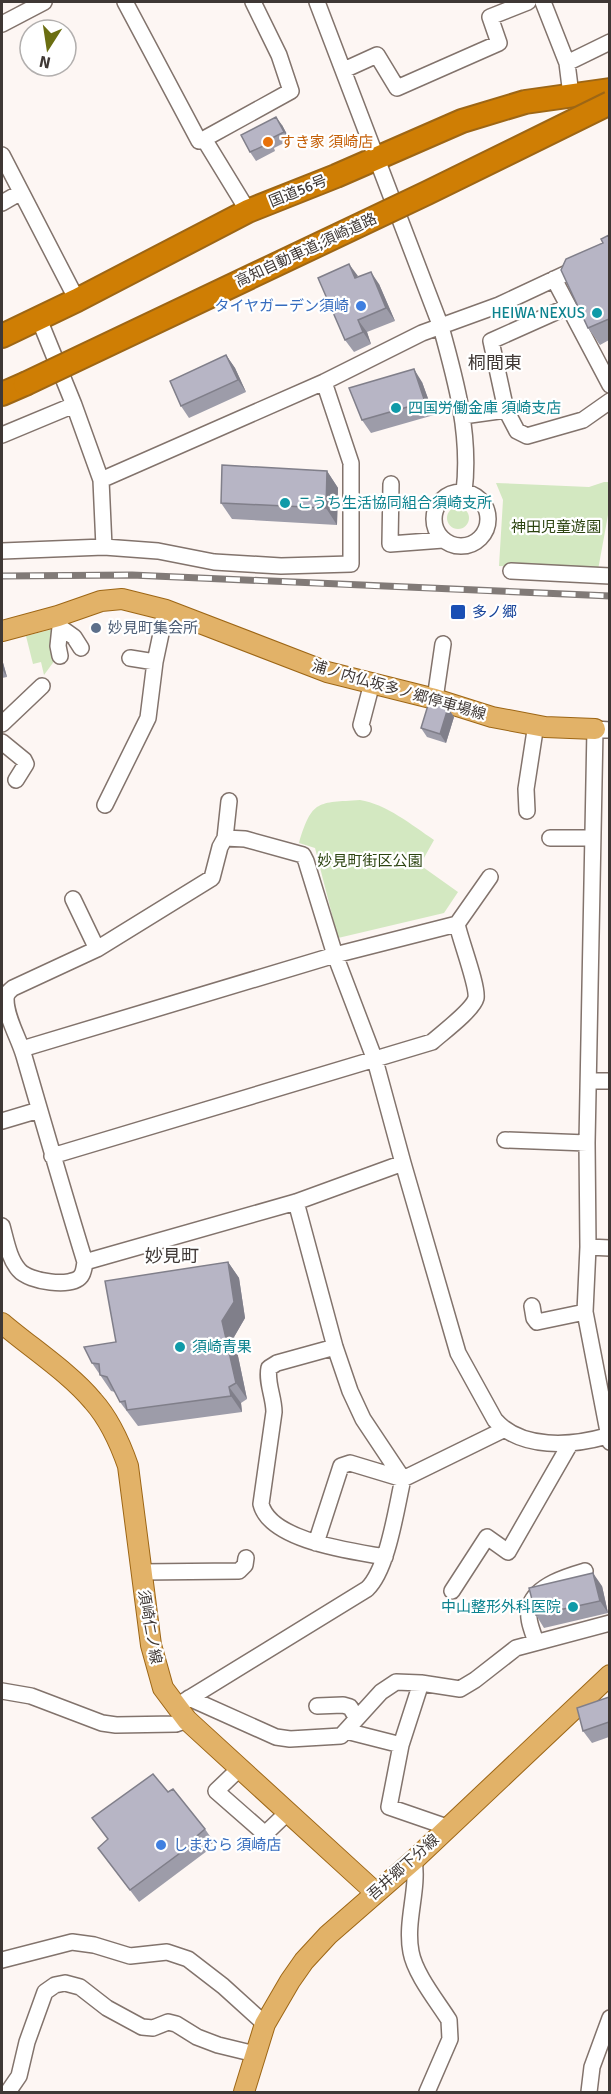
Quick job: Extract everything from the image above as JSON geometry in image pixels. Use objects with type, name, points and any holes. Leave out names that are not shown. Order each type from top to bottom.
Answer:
[{"type":"highway","name":"国道56号","points":[[2,336],[77,300],[248,211],[336,176],[462,121],[525,102],[609,90]]},
{"type":"highway","name":"高知自動車道;須崎道路","points":[[2,394],[427,193],[609,103]]},
{"type":"main road","name":"浦ノ内仏坂多ノ郷停車場線","points":[[2,631],[59,622],[101,601],[122,599],[166,610],[327,672],[435,699],[492,717],[545,727],[602,730]]},
{"type":"main road","name":"須崎仁ノ線","points":[[2,1323],[81,1388],[94,1402],[113,1430],[128,1466],[151,1645],[163,1688],[184,1708],[238,1769],[375,1892]]},
{"type":"main road","name":"吾井郷下分線","points":[[244,2092],[265,2024],[304,1961],[328,1935],[414,1860],[609,1675]]},
{"type":"street","points":[[2,24],[44,2]]},
{"type":"street","points":[[125,2],[199,141],[291,91],[279,55],[253,2]]},
{"type":"street","points":[[317,2],[441,327],[463,416],[467,468],[464,492]]},
{"type":"street","points":[[344,70],[377,55],[397,88],[499,43],[490,17],[528,2]]},
{"type":"street","points":[[543,2],[567,63],[571,95]]},
{"type":"street","points":[[567,63],[609,42]]},
{"type":"street","points":[[204,139],[248,211]]},
{"type":"street","points":[[2,155],[77,300]]},
{"type":"street","points":[[2,203],[21,192]]},
{"type":"street","points":[[101,480],[324,382],[422,333],[499,305],[609,253]]},
{"type":"street","points":[[554,279],[609,385]]},
{"type":"street","points":[[567,307],[491,341],[506,410],[516,431],[528,436],[583,420],[609,401]]},
{"type":"street","points":[[39,319],[101,480],[104,547]]},
{"type":"street","points":[[2,551],[104,547],[158,551],[214,562],[281,566],[351,564],[351,463],[324,382]]},
{"type":"street","points":[[2,435],[74,405]]},
{"type":"street","points":[[463,416],[506,410]]},
{"type":"street","points":[[391,484],[390,544],[443,540],[460,546],[478,541],[488,525],[486,507],[473,494],[464,492],[447,495],[436,508],[434,525],[443,540]]},
{"type":"street","points":[[511,572],[609,576]]},
{"type":"street","points":[[105,805],[148,718],[155,662],[166,610]]},
{"type":"street","points":[[59,622],[81,648]]},
{"type":"street","points":[[59,622],[60,656]]},
{"type":"street","points":[[435,699],[443,644]]},
{"type":"street","points":[[130,658],[155,662]]},
{"type":"street","points":[[363,729],[361,725],[372,683]]},
{"type":"street","points":[[2,724],[42,686]]},
{"type":"street","points":[[527,811],[526,789],[536,724]]},
{"type":"street","points":[[225,838],[246,839],[303,855],[306,861],[335,955],[375,1060],[458,1353],[495,1420],[503,1430],[511,1434],[541,1442],[570,1444],[608,1439],[585,1312],[588,1247],[587,1143],[593,838],[602,730]]},
{"type":"street","points":[[2,742],[26,764],[16,780]]},
{"type":"street","points":[[2,1226],[10,1255],[18,1269],[32,1280],[71,1281],[80,1278],[83,1274],[85,1262],[9,1011],[6,999],[8,993],[13,988],[97,950],[212,878],[220,847],[225,838],[230,801]]},
{"type":"street","points":[[550,838],[593,838]]},
{"type":"street","points":[[22,1049],[335,955],[457,924],[490,877]]},
{"type":"street","points":[[73,899],[97,950]]},
{"type":"street","points":[[52,1156],[432,1042],[472,1005],[476,997],[457,924]]},
{"type":"street","points":[[590,1081],[609,1081]]},
{"type":"street","points":[[2,1121],[39,1110]]},
{"type":"street","points":[[505,1140],[587,1143]]},
{"type":"street","points":[[85,1262],[296,1202],[403,1163]]},
{"type":"street","points":[[2,1691],[31,1696],[102,1723],[176,1724],[184,1708],[367,1589],[377,1576],[385,1557],[403,1479],[363,1419],[350,1392],[335,1347],[296,1202]]},
{"type":"street","points":[[588,1247],[609,1248]]},
{"type":"street","points":[[532,1306],[537,1322],[585,1312]]},
{"type":"street","points":[[335,1347],[276,1363],[269,1368],[268,1376],[274,1398],[274,1412],[261,1504],[263,1513],[271,1521],[316,1544],[385,1557]]},
{"type":"street","points":[[316,1544],[341,1466],[350,1463],[403,1479],[503,1430]]},
{"type":"street","points":[[452,1591],[487,1537],[508,1551],[570,1444]]},
{"type":"street","points":[[141,1572],[239,1571],[245,1565],[246,1558]]},
{"type":"street","points":[[536,1642],[529,1622],[529,1607],[532,1601],[560,1578],[585,1571]]},
{"type":"street","points":[[184,1708],[276,1737],[341,1736],[357,1716],[387,1687],[396,1682],[460,1689],[516,1648],[609,1623]]},
{"type":"street","points":[[421,1683],[401,1745],[389,1807],[447,1827]]},
{"type":"street","points":[[317,1706],[344,1705],[350,1707],[357,1716]]},
{"type":"street","points":[[346,1731],[401,1745]]},
{"type":"street","points":[[238,1769],[216,1791],[265,1833],[288,1812]]},
{"type":"street","points":[[414,1860],[416,1875],[410,1930],[411,1952],[415,1965],[449,2020],[451,2030],[450,2039],[427,2092]]},
{"type":"street","points":[[2,1960],[72,1942],[94,1945],[130,1956],[167,1952],[188,1959],[223,1986],[265,2024]]},
{"type":"street","points":[[8,2092],[19,2076],[27,2042],[45,1992],[55,1985],[65,1983],[80,1987],[107,2008],[142,2027],[153,2028],[168,2022],[218,2045],[255,2054]]},
{"type":"street","points":[[589,2092],[592,2067],[609,2018]]},
{"type":"green space","name":"神田児童遊園","points":[[609,482],[608,515],[598,570],[499,566],[503,500],[496,483],[589,487]]},
{"type":"green space","points":[[458,507],[466,510],[469,518],[466,526],[458,529],[450,526],[447,518],[450,510]]},
{"type":"green space","points":[[57,628],[55,660],[44,675],[41,662],[33,664],[26,636]]},
{"type":"green space","name":"妙見町街区公園","points":[[360,800],[389,810],[434,840],[420,865],[458,892],[444,913],[338,938],[315,848],[299,843],[308,818],[319,806],[326,803]]},
{"type":"building","points":[[276,117],[284,132],[268,140],[270,143],[250,152],[241,135]]},
{"type":"building","points":[[609,235],[609,319],[588,328],[561,270],[566,259],[603,243],[601,239]]},
{"type":"building","name":"タイヤガーデン須崎","points":[[349,264],[355,278],[371,272],[386,308],[358,320],[363,332],[345,340],[318,278]]},
{"type":"building","points":[[226,355],[238,380],[181,406],[170,381]]},
{"type":"building","points":[[414,369],[425,402],[362,420],[349,388]]},
{"type":"building","points":[[222,465],[327,471],[326,508],[221,503]]},
{"type":"building","points":[[429,702],[448,708],[440,734],[421,728]]},
{"type":"building","name":"須崎青果","points":[[228,1262],[234,1302],[222,1321],[236,1383],[229,1387],[231,1396],[127,1410],[125,1401],[120,1402],[107,1377],[100,1375],[99,1364],[92,1363],[84,1347],[116,1342],[105,1281]]},
{"type":"building","points":[[593,1573],[600,1601],[536,1615],[529,1588]]},
{"type":"building","points":[[609,1697],[609,1722],[583,1731],[577,1708]]},
{"type":"building","name":"しまむら 須崎店","points":[[153,1774],[168,1792],[173,1789],[205,1829],[197,1836],[199,1839],[130,1890],[98,1848],[108,1839],[92,1818]]},
{"type":"railway","points":[[2,576],[132,575],[610,596]]},
{"type":"place","name":"すき家 須崎店","points":[[268,142]]},
{"type":"place","name":"タイヤガーデン須崎","points":[[361,306]]},
{"type":"place","name":"HEIWA NEXUS","points":[[597,313]]},
{"type":"place","name":"四国労働金庫 須崎支店","points":[[396,408]]},
{"type":"place","name":"こうち生活協同組合須崎支所","points":[[285,503]]},
{"type":"place","name":"多ノ郷","points":[[458,612]]},
{"type":"place","name":"妙見町集会所","points":[[96,628]]},
{"type":"place","name":"須崎青果","points":[[180,1347]]},
{"type":"place","name":"中山整形外科医院","points":[[573,1607]]},
{"type":"place","name":"しまむら 須崎店","points":[[161,1845]]},
{"type":"district","name":"桐間東","points":[[495,363]]},
{"type":"district","name":"妙見町","points":[[172,1256]]}]
